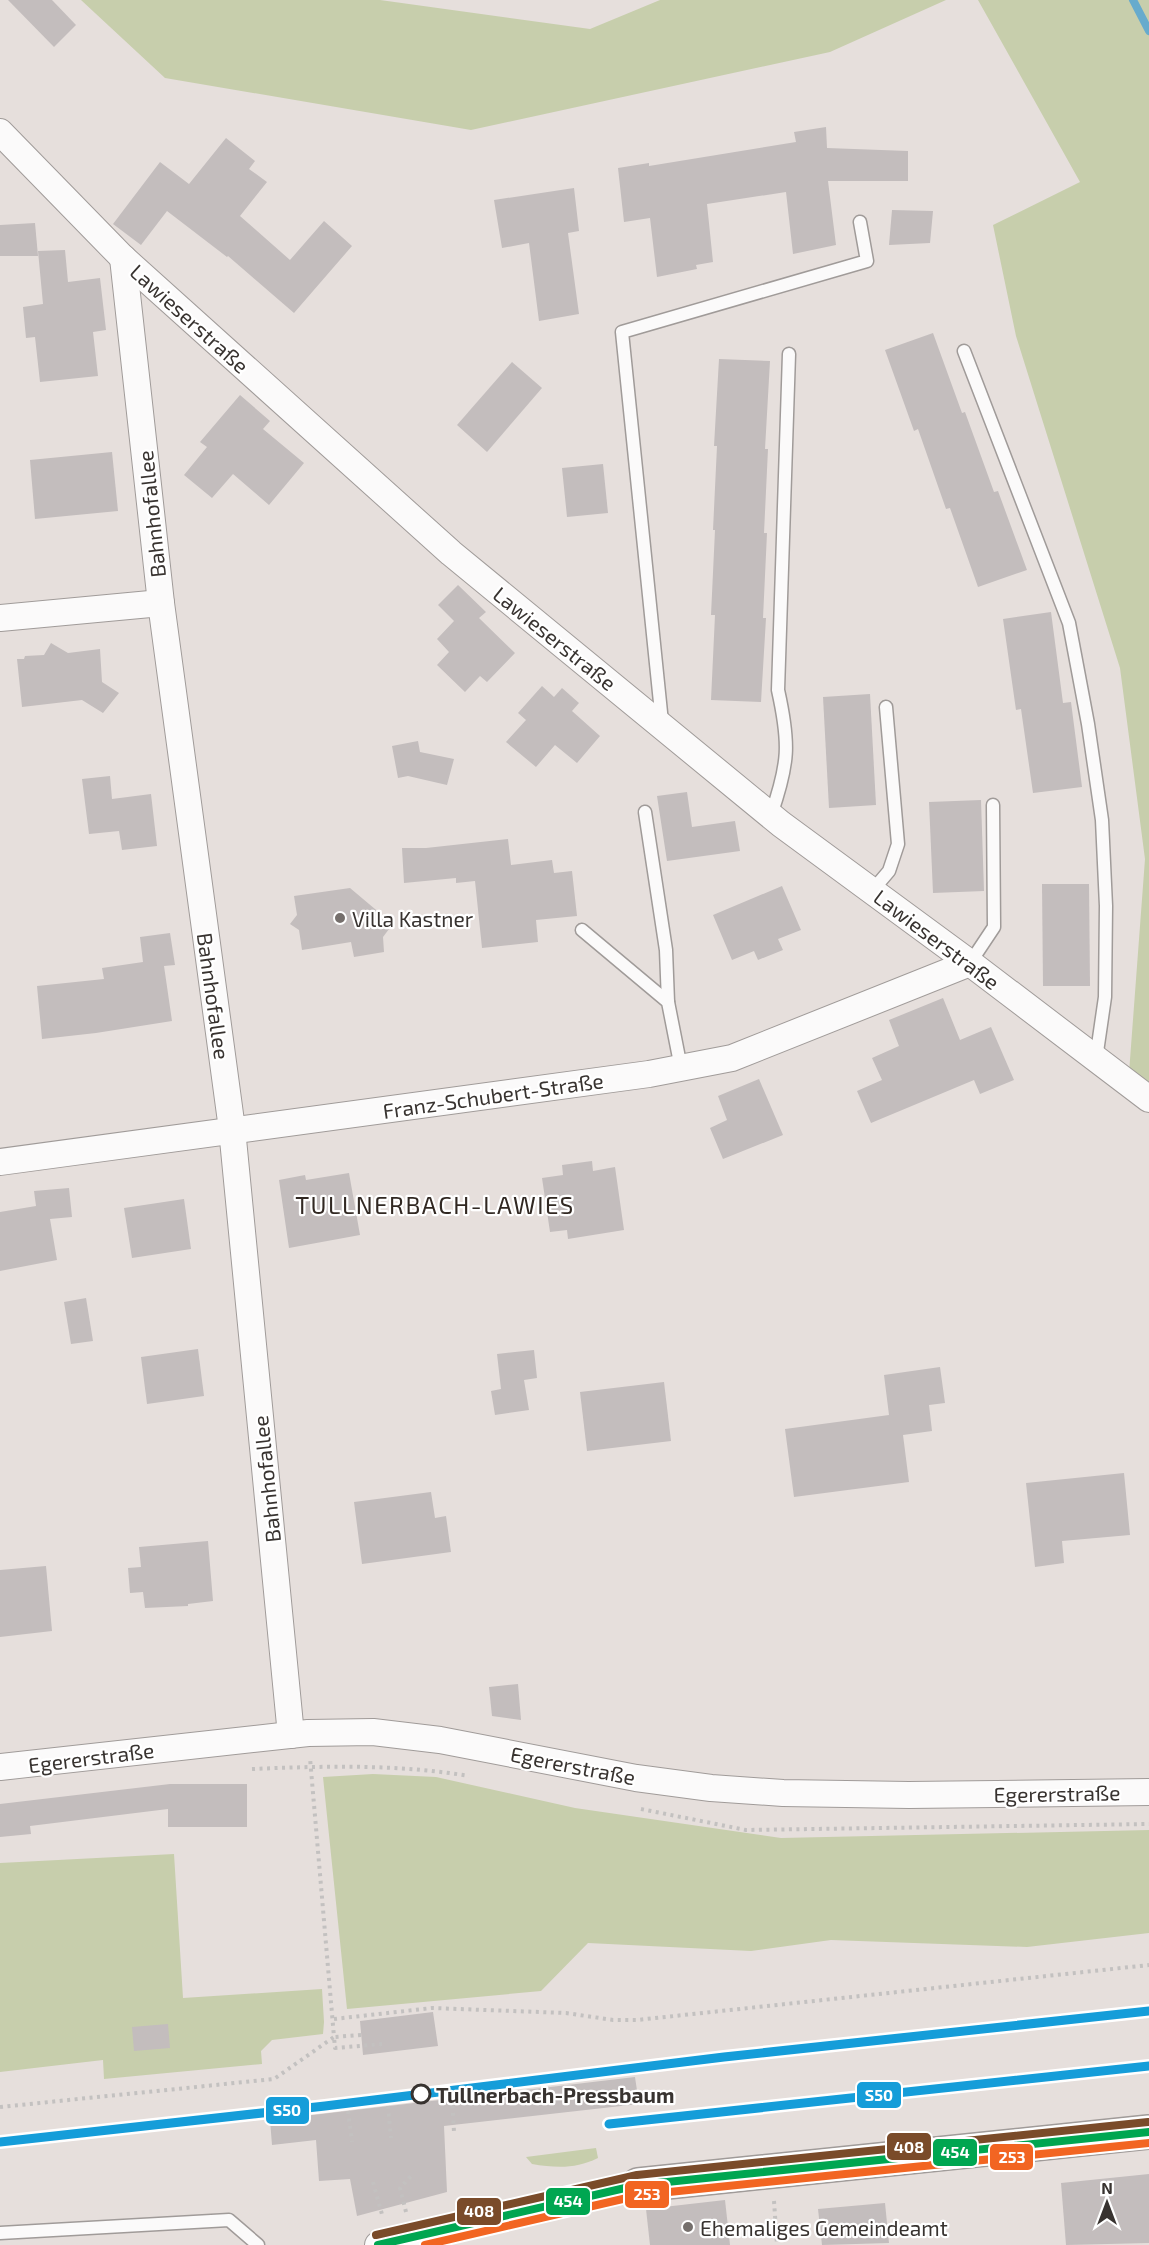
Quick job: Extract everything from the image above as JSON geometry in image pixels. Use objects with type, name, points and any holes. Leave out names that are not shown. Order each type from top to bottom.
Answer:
[{"type":"street","name":"Lawieserstraße","points":[[0,132],[123,258],[451,553],[771,815],[1149,1099]]},
{"type":"street","name":"Bahnhofallee","points":[[123,258],[161,603],[232,1129],[299,1734]]},
{"type":"street","points":[[0,618],[161,603]]},
{"type":"street","name":"Franz-Schubert-Straße","points":[[0,1162],[649,1074],[732,1058],[970,963]]},
{"type":"street","name":"Egererstraße","points":[[0,1767],[299,1734],[373,1732],[440,1740],[636,1778],[711,1788],[783,1793],[909,1796],[1149,1792]]},
{"type":"street","points":[[378,2245],[638,2185],[1149,2132]]},
{"type":"lane","points":[[662,726],[622,332],[867,261],[860,222]]},
{"type":"lane","points":[[964,351],[1069,623],[1102,820],[1106,906],[1105,997],[1096,1059]]},
{"type":"lane","points":[[771,815],[787,757],[786,727],[778,690],[789,354]]},
{"type":"lane","points":[[872,891],[889,871],[898,844],[886,707]]},
{"type":"lane","points":[[970,963],[994,927],[996,902],[993,805]]},
{"type":"lane","points":[[645,812],[666,950],[668,1002],[681,1068]]},
{"type":"lane","points":[[582,930],[668,1002]]},
{"type":"lane","points":[[0,2233],[229,2220],[258,2245]]},
{"type":"path","points":[[299,1734],[311,1767],[335,2048],[382,2044]]},
{"type":"path","points":[[243,1769],[390,1767],[475,1777]]},
{"type":"path","points":[[630,1806],[746,1830],[1149,1824]]},
{"type":"path","points":[[334,2019],[432,2008],[566,2013],[613,2020],[637,2020],[1149,1965]]},
{"type":"path","points":[[0,2107],[274,2079],[334,2037],[361,2035]]},
{"type":"path","points":[[452,2098],[454,2132]]},
{"type":"path","points":[[387,2106],[391,2138]]},
{"type":"path","points":[[348,2111],[352,2142]]},
{"type":"path","points":[[772,2170],[777,2245]]},
{"type":"path","points":[[408,2221],[400,2188],[413,2174]]},
{"type":"path","points":[[373,2182],[383,2219]]},
{"type":"green space","points":[[81,0],[380,0],[590,29],[660,0],[946,0],[830,52],[471,130],[165,78]]},
{"type":"green space","points":[[978,0],[1149,0],[1149,1087],[1129,1073],[1145,859],[1120,668],[1016,336],[993,225],[1080,182]]},
{"type":"green space","points":[[373,1774],[436,1777],[575,1808],[781,1838],[1149,1830],[1149,1933],[1027,1947],[831,1940],[751,1951],[588,1943],[541,1991],[347,2009],[323,1777]]},
{"type":"green space","points":[[174,1854],[183,1998],[322,1989],[323,2034],[272,2040],[261,2051],[262,2064],[104,2079],[103,2060],[0,2072],[0,1863]]},
{"type":"green space","points":[[596,2148],[598,2158],[574,2166],[532,2164],[526,2157]]},
{"type":"building","points":[[8,0],[52,0],[76,25],[54,47]]},
{"type":"building","points":[[826,127],[827,148],[908,151],[908,181],[828,181],[836,245],[793,254],[786,192],[707,204],[713,262],[696,265],[697,269],[657,277],[650,218],[624,222],[618,168],[649,163],[649,166],[796,142],[794,132]]},
{"type":"building","points":[[226,138],[255,161],[249,169],[267,182],[240,216],[290,260],[324,221],[352,246],[294,313],[228,256],[167,211],[141,245],[113,224],[160,162],[189,184]]},
{"type":"building","points":[[574,188],[579,231],[568,233],[579,314],[539,321],[529,243],[502,248],[494,200]]},
{"type":"building","points":[[892,210],[933,211],[930,243],[889,245]]},
{"type":"building","points":[[35,223],[38,256],[0,256],[0,225]]},
{"type":"building","points":[[65,250],[68,282],[100,278],[106,330],[93,332],[98,376],[40,382],[35,337],[26,338],[23,307],[43,304],[38,251]]},
{"type":"building","points":[[933,333],[962,413],[965,412],[994,492],[998,491],[1027,570],[978,587],[950,508],[946,509],[918,429],[914,431],[885,350]]},
{"type":"building","points":[[719,359],[770,361],[765,449],[768,449],[763,618],[766,618],[761,702],[711,700],[715,615],[711,615],[715,530],[713,530],[717,446],[714,446]]},
{"type":"building","points":[[512,362],[542,388],[487,452],[457,425]]},
{"type":"building","points":[[240,395],[270,421],[263,429],[304,463],[269,505],[233,474],[212,498],[184,475],[207,447],[200,442]]},
{"type":"building","points":[[112,452],[118,511],[35,519],[30,460]]},
{"type":"building","points":[[603,464],[608,513],[567,517],[562,468]]},
{"type":"building","points":[[458,585],[486,612],[479,618],[515,653],[487,682],[480,676],[465,692],[437,665],[449,652],[437,639],[454,621],[438,605]]},
{"type":"building","points":[[1051,612],[1063,703],[1071,702],[1082,787],[1033,793],[1021,709],[1016,710],[1003,619]]},
{"type":"building","points":[[51,643],[68,653],[100,649],[102,682],[119,693],[103,713],[82,700],[22,707],[17,659],[44,655]]},
{"type":"building","points":[[542,686],[554,697],[562,688],[579,703],[572,711],[600,736],[577,763],[555,745],[536,767],[506,742],[526,720],[518,713]]},
{"type":"building","points":[[870,694],[876,805],[829,808],[823,697]]},
{"type":"building","points":[[418,741],[420,752],[454,759],[447,785],[408,776],[398,778],[392,746]]},
{"type":"building","points":[[110,776],[112,799],[151,794],[157,846],[122,850],[119,831],[89,834],[82,779]]},
{"type":"building","points":[[687,792],[692,827],[735,821],[740,851],[667,861],[657,796]]},
{"type":"building","points":[[981,800],[984,891],[933,893],[929,802]]},
{"type":"building","points":[[508,839],[511,865],[552,860],[554,873],[572,871],[577,916],[536,920],[538,942],[482,948],[475,881],[456,883],[456,878],[404,883],[402,848],[426,848]]},
{"type":"building","points":[[1042,884],[1089,884],[1090,986],[1043,986]]},
{"type":"building","points":[[782,886],[801,930],[778,939],[783,950],[758,960],[754,951],[732,960],[713,915]]},
{"type":"building","name":"Villa Kastner","points":[[350,888],[388,920],[389,929],[383,937],[384,952],[354,957],[351,942],[302,950],[299,930],[290,924],[297,915],[294,896]]},
{"type":"building","points":[[170,933],[175,965],[164,966],[172,1021],[42,1039],[37,986],[104,979],[102,968],[143,962],[140,937]]},
{"type":"building","points":[[943,998],[960,1040],[991,1027],[1014,1080],[980,1094],[974,1080],[871,1123],[857,1091],[882,1080],[872,1058],[899,1046],[889,1020]]},
{"type":"building","points":[[759,1079],[783,1135],[723,1159],[710,1128],[727,1120],[718,1096]]},
{"type":"building","points":[[592,1161],[593,1171],[615,1167],[624,1230],[568,1239],[567,1230],[550,1232],[542,1178],[563,1175],[562,1165]]},
{"type":"building","points":[[349,1173],[360,1235],[289,1248],[279,1180],[305,1175],[306,1180]]},
{"type":"building","points":[[69,1188],[72,1217],[50,1219],[57,1260],[0,1271],[0,1212],[36,1206],[34,1191]]},
{"type":"building","points":[[184,1199],[191,1249],[132,1258],[124,1208]]},
{"type":"building","points":[[86,1298],[93,1341],[71,1344],[64,1302]]},
{"type":"building","points":[[198,1349],[204,1396],[147,1404],[141,1357]]},
{"type":"building","points":[[534,1350],[537,1378],[524,1380],[529,1410],[495,1415],[491,1391],[501,1389],[497,1354]]},
{"type":"building","points":[[940,1367],[945,1403],[929,1405],[932,1431],[903,1435],[909,1482],[794,1497],[785,1429],[889,1415],[884,1375]]},
{"type":"building","points":[[664,1382],[671,1441],[587,1451],[580,1392]]},
{"type":"building","points":[[1124,1473],[1130,1535],[1062,1541],[1064,1563],[1035,1567],[1026,1483]]},
{"type":"building","points":[[431,1492],[435,1518],[446,1516],[451,1552],[362,1564],[354,1502]]},
{"type":"building","points":[[208,1541],[213,1601],[188,1604],[188,1606],[145,1608],[143,1592],[130,1593],[128,1568],[141,1567],[139,1547]]},
{"type":"building","points":[[46,1566],[52,1631],[0,1637],[0,1570]]},
{"type":"building","points":[[518,1684],[521,1720],[492,1716],[489,1687]]},
{"type":"building","points":[[170,1784],[247,1784],[247,1827],[168,1827],[168,1809],[30,1826],[31,1834],[0,1837],[0,1804]]},
{"type":"building","points":[[433,2012],[438,2046],[363,2055],[360,2021]]},
{"type":"building","points":[[168,2024],[170,2048],[134,2051],[132,2027]]},
{"type":"building","points":[[635,2077],[639,2104],[444,2126],[447,2192],[357,2216],[350,2179],[319,2181],[316,2140],[272,2145],[270,2120]]},
{"type":"building","points":[[1149,2174],[1149,2243],[1066,2245],[1061,2183]]},
{"type":"building","name":"Ehemaliges Gemeindeamt","points":[[725,2200],[730,2245],[650,2245],[646,2209]]},
{"type":"building","points":[[885,2203],[889,2243],[822,2245],[818,2209]]},
{"type":"waterway","points":[[1133,0],[1149,31]]},
{"type":"transit line","name":"S50","points":[[0,2142],[325,2106],[724,2057],[1149,2011]]},
{"type":"transit line","name":"S50","points":[[609,2124],[1149,2066]]},
{"type":"transit line","name":"408","points":[[376,2235],[637,2175],[1148,2122]]},
{"type":"transit line","name":"454","points":[[378,2245],[638,2185],[1149,2132]]},
{"type":"transit line","name":"253","points":[[425,2245],[640,2195],[1149,2143]]},
{"type":"place","name":"Villa Kastner","points":[[340,918]]},
{"type":"place","name":"Tullnerbach-Pressbaum","points":[[421,2094]]},
{"type":"place","name":"Ehemaliges Gemeindeamt","points":[[688,2227]]},
{"type":"district","name":"TULLNERBACH-LAWIES","points":[[435,1204]]}]
